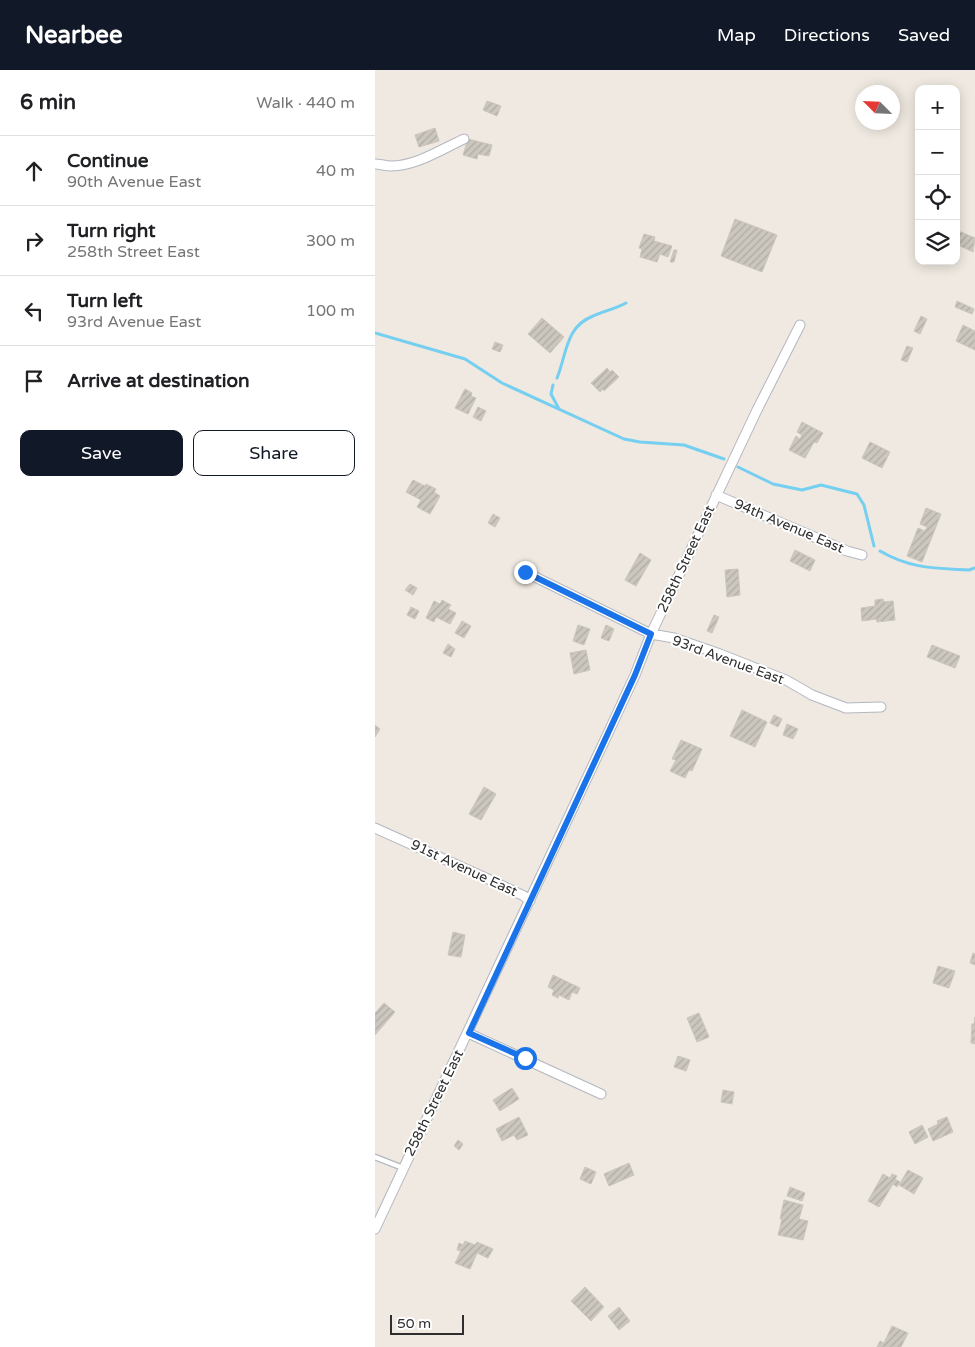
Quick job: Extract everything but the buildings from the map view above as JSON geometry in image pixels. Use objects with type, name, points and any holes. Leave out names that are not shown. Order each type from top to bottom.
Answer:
[{"type":"street","points":[[375,164],[401,165],[464,139]]},
{"type":"street","name":"258th Street East","points":[[375,1229],[469,1033],[716,495],[800,325]]},
{"type":"street","name":"94th Avenue East","points":[[716,495],[847,551],[863,555]]},
{"type":"street","name":"93rd Avenue East","points":[[525,572],[651,634],[674,638],[720,654],[786,680],[812,695],[846,708],[881,707]]},
{"type":"street","name":"91st Avenue East","points":[[375,828],[487,878],[530,900]]},
{"type":"street","points":[[469,1033],[601,1094]]},
{"type":"lane","points":[[375,1157],[403,1168]]},
{"type":"waterway","points":[[557,378],[568,342],[577,327],[593,316],[626,303]]},
{"type":"waterway","points":[[375,333],[465,359],[502,383],[624,439],[684,445],[724,459]]},
{"type":"waterway","points":[[553,385],[551,394],[559,409]]},
{"type":"waterway","points":[[738,467],[773,484],[802,490],[821,485],[857,494],[864,505],[874,546]]},
{"type":"waterway","points":[[880,551],[902,561],[923,566],[969,570],[975,568]]},
{"type":"route","points":[[525,572],[651,634],[635,675],[469,1033],[525,1058]]}]
